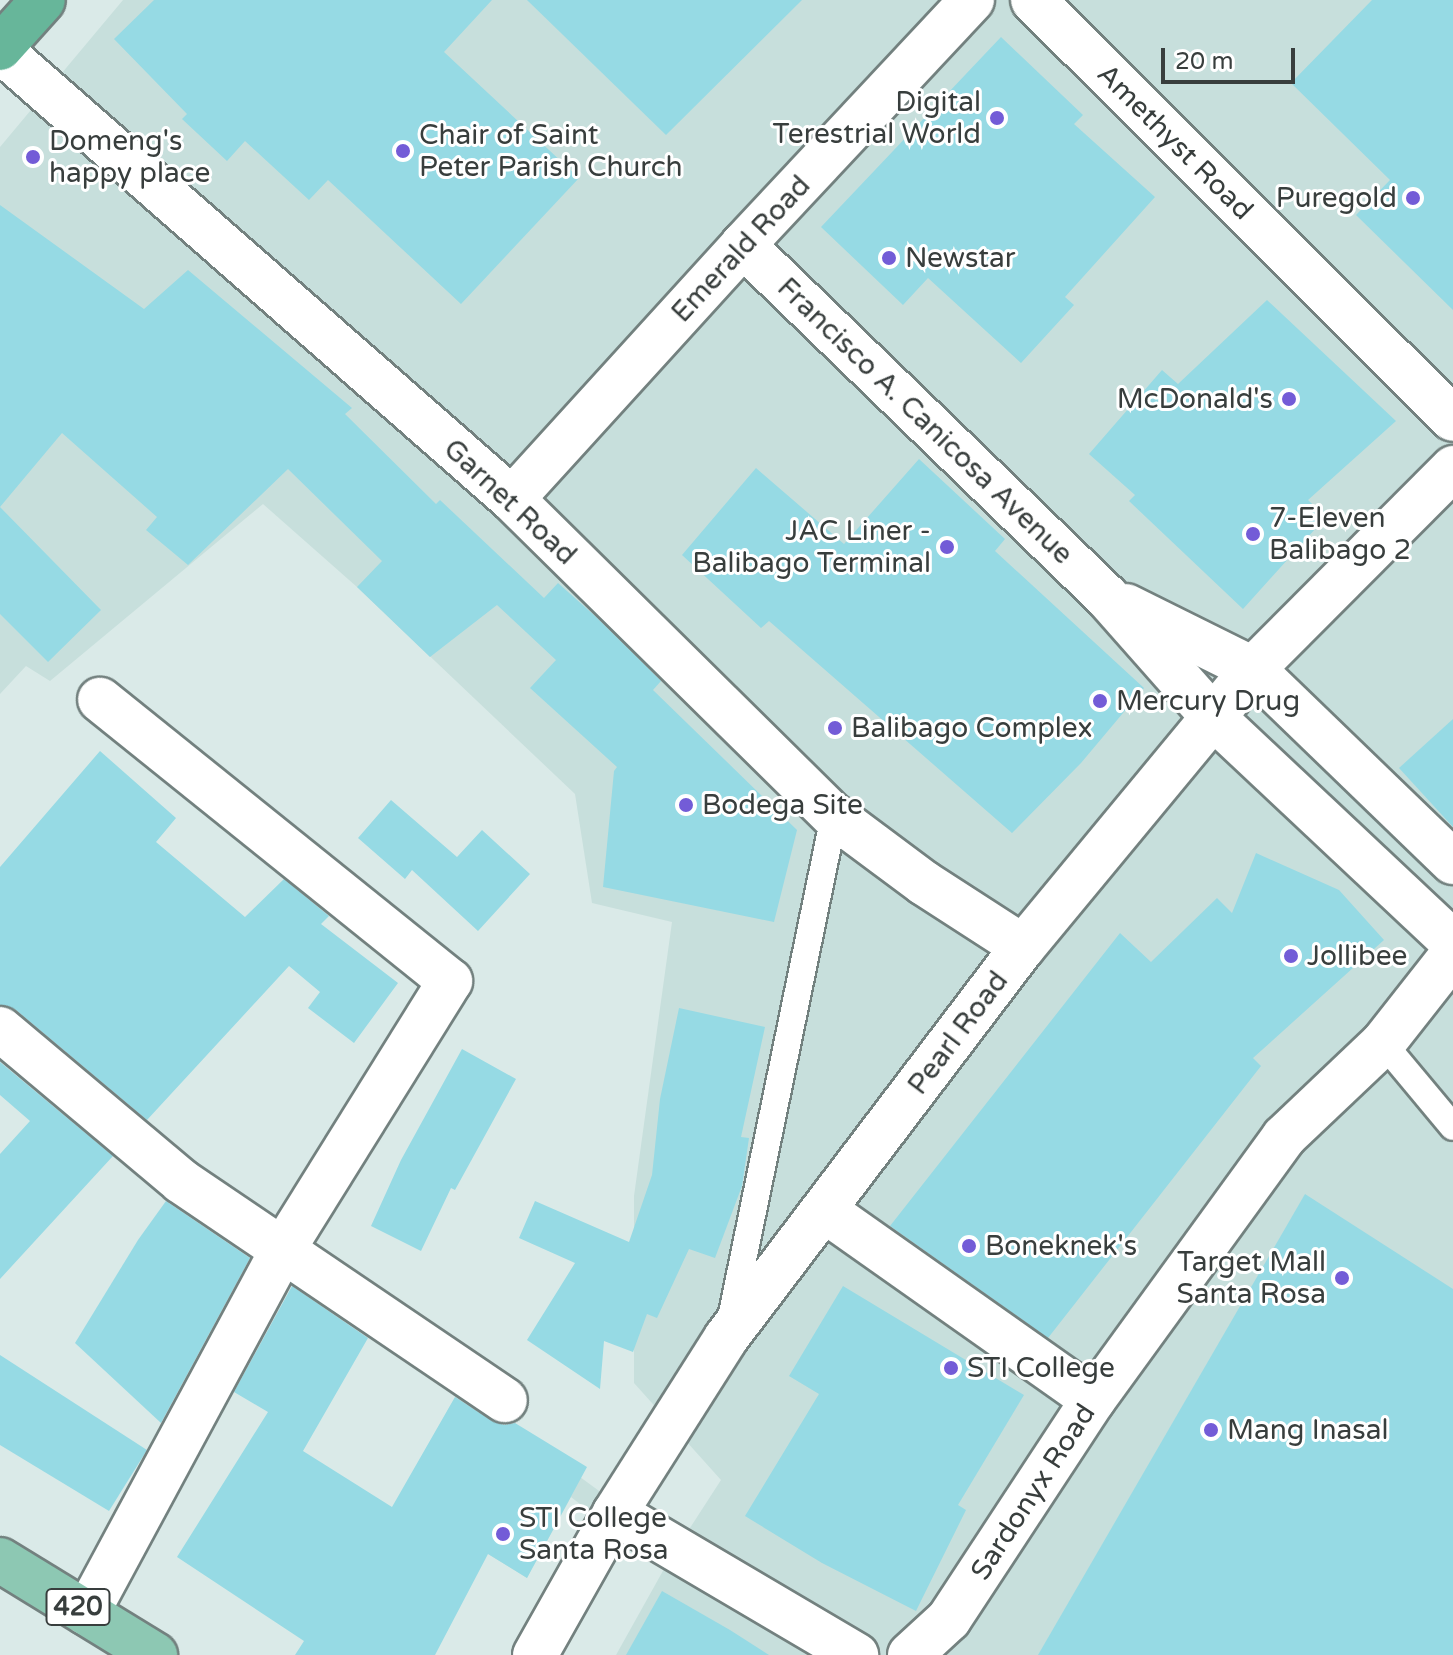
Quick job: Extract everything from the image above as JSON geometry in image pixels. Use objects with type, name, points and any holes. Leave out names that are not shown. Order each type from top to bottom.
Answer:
[{"type":"highway","points":[[0,49],[43,0]]},
{"type":"main road","name":"420","points":[[0,1560],[155,1655]]},
{"type":"street","name":"Emerald Road","points":[[512,499],[972,0]]},
{"type":"street","name":"Amethyst Road","points":[[1033,0],[1453,419]]},
{"type":"street","name":"Garnet Road","points":[[0,49],[512,499],[834,816],[924,883],[1023,947]]},
{"type":"street","name":"Francisco A. Canicosa Avenue","points":[[743,245],[1106,596],[1213,717],[1453,942]]},
{"type":"street","name":"Pearl Road","points":[[535,1655],[615,1513],[726,1338],[1023,947],[1253,669],[1453,468]]},
{"type":"street","name":"Francisco A. Canicosa Avenue","points":[[1106,596],[1253,669],[1453,862]]},
{"type":"street","points":[[87,1613],[282,1251],[450,981],[100,700]]},
{"type":"street","name":"Sardonyx Road","points":[[910,1655],[949,1619],[1093,1400],[1284,1137],[1383,1043],[1453,954]]},
{"type":"street","points":[[0,1029],[181,1181],[505,1400]]},
{"type":"street","points":[[824,1210],[1093,1400]]},
{"type":"street","points":[[615,1513],[856,1655]]},
{"type":"lane","points":[[726,1338],[834,816]]},
{"type":"lane","points":[[1383,1043],[1453,1127]]},
{"type":"shaded area","points":[[123,0],[1453,0],[1453,1655],[616,1655],[664,1569],[571,1497],[527,1578],[398,1498],[460,1389],[677,1548],[721,1480],[634,1383],[634,1196],[672,922],[592,903],[575,794],[357,587],[263,504],[50,681],[26,666],[0,694],[0,147]]},
{"type":"building","name":"Chair of Saint Peter Parish Church","points":[[154,0],[492,0],[444,52],[579,178],[461,304],[328,180],[309,200],[245,141],[227,161],[182,119],[187,114],[114,39]]},
{"type":"building","points":[[527,0],[802,0],[666,135]]},
{"type":"building","points":[[1372,0],[1453,0],[1453,310],[1356,215],[1390,180],[1291,83]]},
{"type":"building","points":[[1001,37],[1083,115],[1074,124],[1155,197],[1065,297],[1074,305],[1021,363],[928,278],[903,305],[821,227]]},
{"type":"building","points":[[0,205],[144,309],[188,270],[352,408],[345,414],[436,504],[440,500],[544,598],[558,583],[595,616],[661,681],[653,690],[797,830],[774,922],[603,887],[614,771],[617,767],[530,688],[556,660],[497,605],[430,657],[357,587],[382,561],[288,469],[188,565],[146,530],[157,517],[62,433],[0,507]]},
{"type":"building","points":[[1267,300],[1396,421],[1308,500],[1326,517],[1243,609],[1129,501],[1135,495],[1089,454],[1162,370],[1178,384]]},
{"type":"building","points":[[919,459],[1005,539],[995,551],[1144,688],[1081,763],[1012,833],[769,621],[761,628],[682,555],[756,468],[844,544]]},
{"type":"building","points":[[0,507],[101,610],[48,662],[0,614]]},
{"type":"building","points":[[1453,719],[1453,827],[1399,768]]},
{"type":"building","points":[[100,751],[176,818],[156,842],[245,917],[284,879],[329,916],[321,924],[398,983],[354,1043],[308,1008],[320,992],[289,966],[147,1120],[16,1010],[0,1005],[0,867]]},
{"type":"building","points":[[391,800],[457,857],[482,830],[530,874],[478,931],[412,870],[405,879],[358,838]]},
{"type":"building","points":[[1256,853],[1339,890],[1384,940],[1253,1058],[1261,1066],[1048,1338],[890,1226],[1120,933],[1151,962],[1217,898],[1232,913]]},
{"type":"building","points":[[679,1008],[765,1027],[741,1137],[749,1138],[742,1186],[715,1258],[689,1249],[657,1318],[647,1314],[633,1352],[604,1341],[600,1389],[527,1340],[575,1263],[519,1238],[535,1201],[629,1242],[652,1175],[660,1099]]},
{"type":"building","points":[[462,1049],[516,1079],[455,1190],[451,1188],[421,1251],[371,1226],[401,1160]]},
{"type":"building","points":[[0,1062],[113,1156],[0,1279],[0,1154],[30,1121],[0,1095]]},
{"type":"building","name":"Target Mall Santa Rosa","points":[[1305,1194],[1453,1289],[1453,1655],[1038,1655]]},
{"type":"building","points":[[166,1201],[250,1258],[161,1423],[75,1343],[138,1240]]},
{"type":"building","points":[[292,1286],[368,1338],[303,1451],[392,1507],[455,1397],[492,1421],[504,1425],[515,1423],[587,1467],[527,1578],[488,1554],[435,1655],[295,1655],[304,1641],[177,1557],[268,1412],[234,1392]]},
{"type":"building","points":[[843,1286],[1024,1395],[958,1505],[966,1510],[916,1611],[822,1563],[745,1516],[819,1394],[789,1376]]},
{"type":"building","points":[[0,1355],[147,1450],[109,1511],[0,1445]]},
{"type":"building","points":[[662,1591],[730,1630],[769,1655],[626,1655]]},
{"type":"place","name":"Digital Terestrial World","points":[[997,118]]},
{"type":"place","name":"Chair of Saint Peter Parish Church","points":[[403,151]]},
{"type":"place","name":"Domeng's happy place","points":[[33,157]]},
{"type":"place","name":"Puregold","points":[[1413,198]]},
{"type":"place","name":"Newstar","points":[[889,258]]},
{"type":"place","name":"McDonald's","points":[[1289,399]]},
{"type":"place","name":"7-Eleven Balibago 2","points":[[1253,534]]},
{"type":"place","name":"JAC Liner - Balibago Terminal","points":[[947,547]]},
{"type":"place","name":"Mercury Drug","points":[[1100,701]]},
{"type":"place","name":"Balibago Complex","points":[[835,728]]},
{"type":"place","name":"Bodega Site","points":[[686,805]]},
{"type":"place","name":"Jollibee","points":[[1291,956]]},
{"type":"place","name":"Boneknek's","points":[[969,1246]]},
{"type":"place","name":"Target Mall Santa Rosa","points":[[1342,1278]]},
{"type":"place","name":"STI College","points":[[951,1368]]},
{"type":"place","name":"Mang Inasal","points":[[1211,1430]]},
{"type":"place","name":"STI College Santa Rosa","points":[[503,1534]]}]
